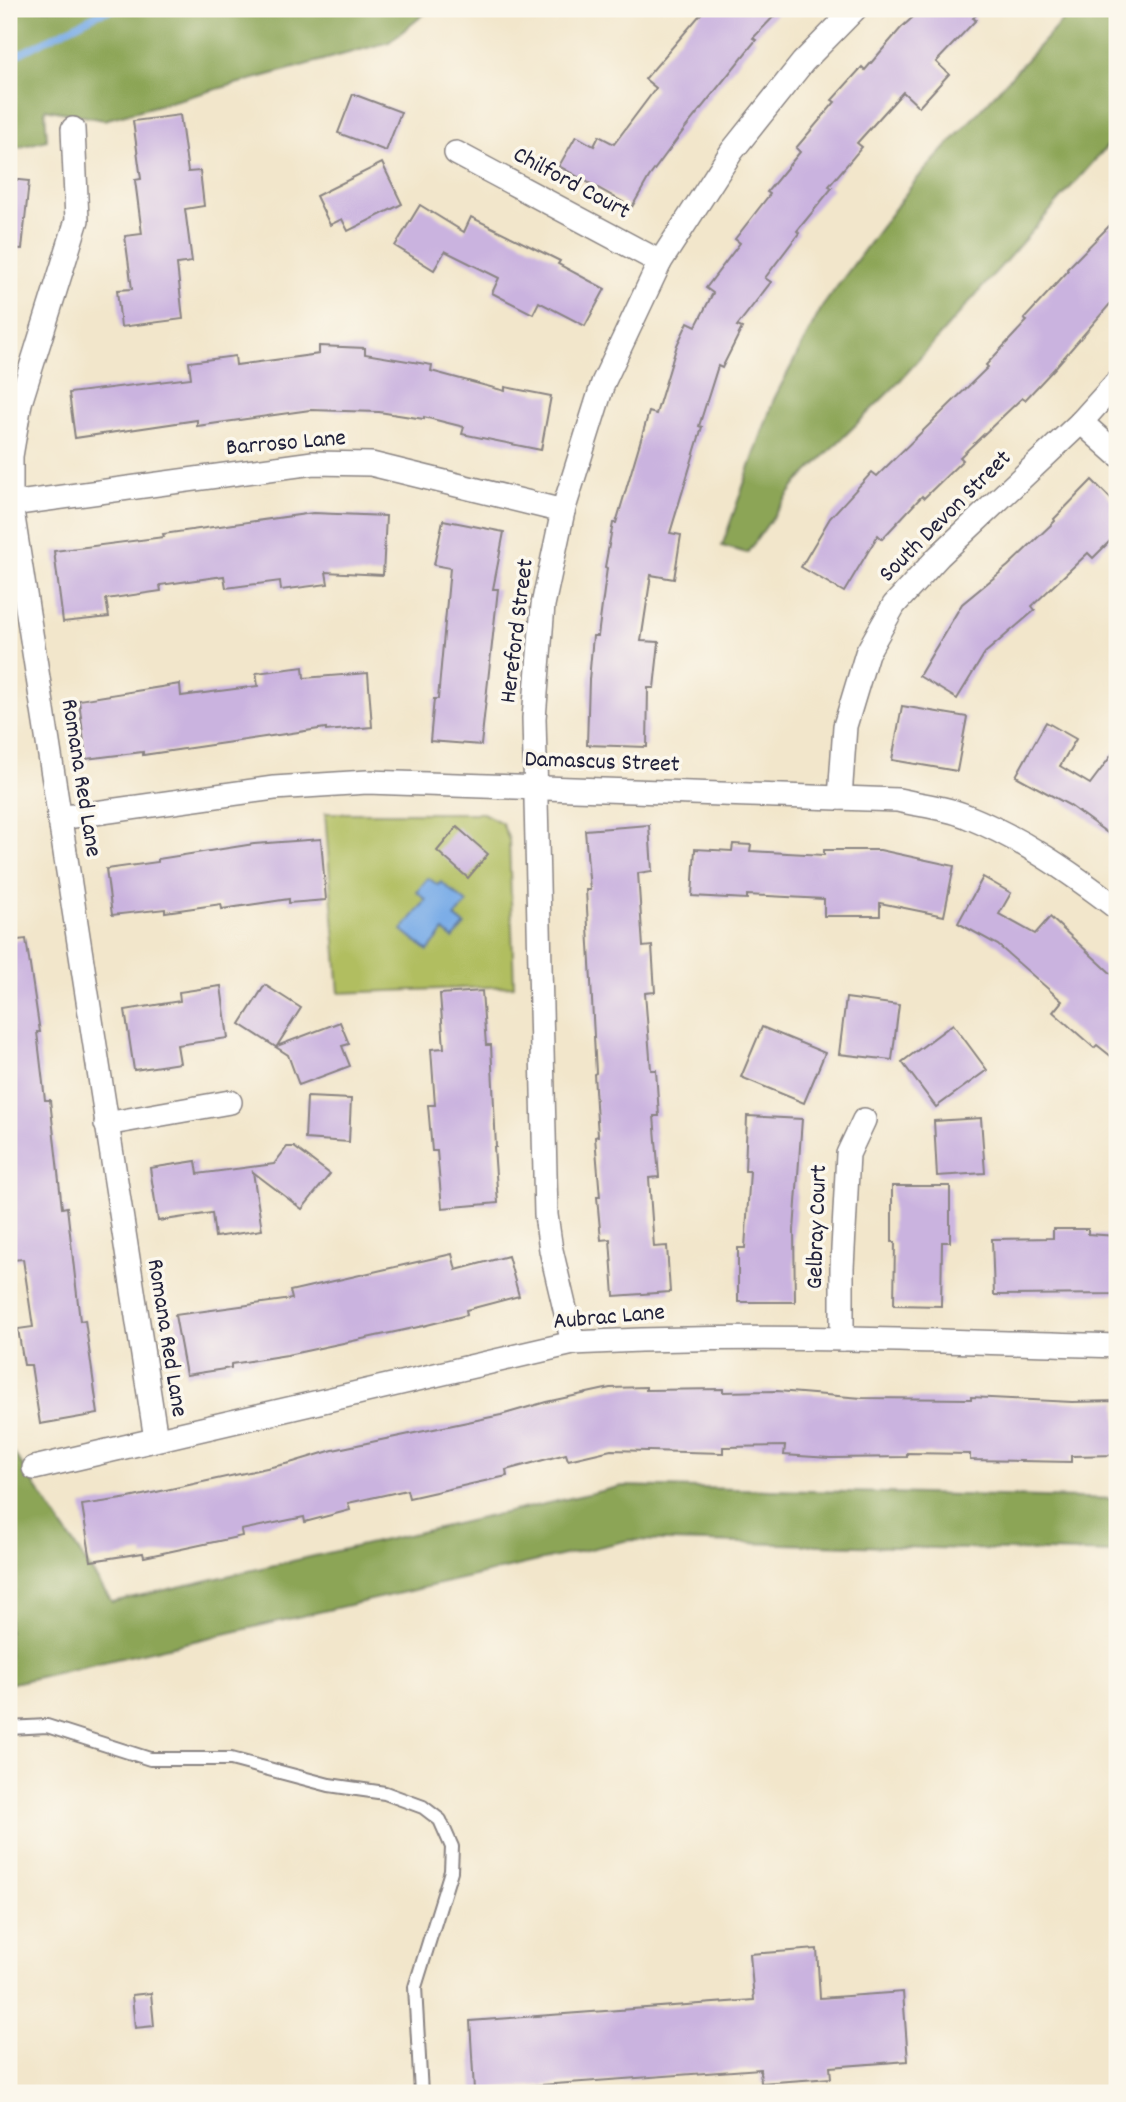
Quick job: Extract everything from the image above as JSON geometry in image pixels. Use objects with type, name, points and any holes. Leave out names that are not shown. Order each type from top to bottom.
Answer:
[{"type":"street","name":"Hereford Street","points":[[573,1343],[545,1215],[534,718],[543,605],[562,510],[603,383],[660,262],[732,152],[803,62],[855,9]]},
{"type":"street","name":"Romana Red Lane","points":[[73,129],[77,220],[20,403],[11,456],[11,504],[156,1439]]},
{"type":"street","name":"Chilford Court","points":[[456,153],[660,262]]},
{"type":"street","name":"South Devon Street","points":[[840,798],[845,726],[867,653],[894,605],[939,556],[1081,422],[1117,382]]},
{"type":"street","points":[[1081,422],[1117,454]]},
{"type":"street","name":"Barroso Lane","points":[[11,504],[313,463],[371,464],[562,510]]},
{"type":"street","name":"Damascus Street","points":[[59,818],[274,788],[354,783],[535,786],[898,800],[964,815],[1028,847],[1075,876],[1117,908]]},
{"type":"street","points":[[106,1124],[230,1102]]},
{"type":"street","name":"Gelbray Court","points":[[842,1339],[842,1268],[848,1154],[864,1120]]},
{"type":"street","name":"Aubrac Lane","points":[[34,1468],[573,1343],[647,1339],[842,1339],[1117,1346]]},
{"type":"lane","points":[[9,1728],[47,1726],[150,1759],[230,1759],[328,1785],[385,1793],[423,1807],[440,1820],[452,1847],[451,1871],[415,1987],[421,2093]]},
{"type":"green space","points":[[9,9],[438,9],[427,12],[389,42],[104,120],[45,109],[47,140],[9,150]]},
{"type":"green space","points":[[1073,9],[1117,9],[1117,135],[897,384],[797,483],[747,553],[722,546],[774,399],[822,307],[916,180]]},
{"type":"green space","points":[[325,813],[483,813],[502,823],[509,840],[514,986],[339,993]]},
{"type":"green space","points":[[9,1440],[10,1447],[112,1602],[623,1486],[1117,1499],[1117,1553],[629,1540],[9,1684]]},
{"type":"water","points":[[428,878],[438,885],[441,882],[467,903],[455,917],[465,925],[453,939],[444,931],[428,951],[402,930],[426,900],[417,892]]},
{"type":"building","points":[[705,9],[781,9],[753,38],[756,40],[686,127],[649,177],[632,207],[559,166],[576,136],[594,146],[599,136],[614,144],[656,88],[645,79]]},
{"type":"building","points":[[922,9],[982,9],[973,18],[976,20],[936,62],[949,74],[919,107],[903,92],[857,143],[862,147],[829,186],[832,188],[797,231],[799,233],[765,278],[771,282],[737,326],[742,328],[722,368],[718,366],[670,533],[681,535],[674,579],[651,575],[641,641],[659,642],[654,688],[648,688],[647,747],[587,745],[593,636],[598,636],[605,567],[613,523],[616,523],[649,412],[656,414],[677,345],[688,322],[696,326],[713,293],[706,288],[740,243],[735,239],[770,194],[767,192],[800,152],[796,148],[835,102],[832,100],[862,67],[865,70],[901,28]]},
{"type":"building","points":[[353,94],[401,112],[386,151],[338,133]]},
{"type":"building","points":[[180,115],[188,172],[200,171],[204,206],[185,209],[192,262],[177,264],[183,319],[121,327],[117,290],[132,289],[125,236],[142,234],[135,180],[141,179],[133,121]]},
{"type":"building","points":[[382,163],[402,204],[348,231],[342,219],[330,225],[316,196]]},
{"type":"building","points":[[9,179],[29,181],[22,249],[9,248]]},
{"type":"building","points":[[420,205],[464,232],[471,217],[560,261],[558,264],[605,289],[585,326],[539,302],[533,314],[492,293],[499,278],[445,251],[434,270],[395,246]]},
{"type":"building","points":[[1117,218],[1117,296],[1054,369],[1025,400],[1022,398],[960,457],[963,460],[924,498],[922,496],[882,539],[878,535],[844,592],[801,567],[830,518],[872,472],[877,476],[988,367],[986,365],[1027,321],[1024,319],[1067,269]]},
{"type":"building","points":[[319,346],[365,348],[365,354],[432,365],[431,371],[505,391],[505,387],[551,396],[541,450],[462,434],[464,427],[424,417],[379,412],[310,410],[197,426],[197,420],[75,438],[69,393],[191,378],[189,362],[235,356],[236,365],[319,354]]},
{"type":"building","points":[[1092,480],[1117,505],[1117,534],[1093,558],[1088,553],[1032,606],[1035,610],[985,653],[957,699],[919,676],[962,604],[1008,566],[1055,521]]},
{"type":"building","points":[[313,513],[386,516],[383,575],[326,572],[328,584],[281,590],[280,581],[226,588],[224,576],[160,585],[161,591],[106,599],[109,617],[63,622],[54,551],[164,537],[163,534]]},
{"type":"building","points":[[443,520],[504,532],[493,589],[498,589],[481,745],[430,741],[434,699],[438,699],[450,568],[434,565]]},
{"type":"building","points":[[303,667],[304,678],[368,673],[372,727],[326,731],[326,728],[143,755],[143,752],[86,759],[79,700],[180,684],[181,696],[258,686],[256,673]]},
{"type":"building","points":[[902,706],[967,717],[957,771],[892,760]]},
{"type":"building","points":[[1046,722],[1076,739],[1060,766],[1090,784],[1117,748],[1117,840],[1069,805],[1016,776]]},
{"type":"building","points":[[649,825],[652,871],[638,873],[643,947],[652,946],[655,992],[645,993],[651,1070],[656,1070],[659,1116],[654,1116],[659,1177],[649,1178],[654,1247],[667,1246],[670,1292],[614,1296],[610,1239],[601,1240],[597,1197],[600,1197],[595,1137],[598,1136],[596,1073],[586,890],[590,890],[585,830]]},
{"type":"building","points":[[457,827],[488,854],[468,878],[437,851]]},
{"type":"building","points":[[321,839],[326,900],[289,903],[289,899],[222,909],[221,904],[165,912],[165,909],[112,915],[106,869],[254,844]]},
{"type":"building","points":[[733,844],[751,845],[750,851],[824,855],[824,850],[880,850],[954,866],[944,916],[880,903],[880,916],[824,916],[824,899],[747,895],[747,899],[692,896],[695,849],[732,851]]},
{"type":"building","points":[[983,877],[1011,893],[999,914],[1035,934],[1050,917],[1117,979],[1117,1061],[1097,1045],[1094,1048],[1053,1012],[1062,1001],[998,945],[958,923]]},
{"type":"building","points":[[26,939],[40,1032],[37,1032],[45,1100],[50,1100],[62,1208],[67,1207],[80,1321],[85,1320],[98,1414],[40,1424],[31,1365],[24,1365],[18,1329],[33,1327],[23,1259],[12,1260],[9,1234],[9,941]]},
{"type":"building","points":[[265,985],[301,1008],[277,1046],[340,1022],[349,1044],[342,1046],[350,1066],[299,1085],[288,1055],[240,1024]]},
{"type":"building","points":[[221,986],[228,1038],[177,1045],[180,1063],[134,1070],[125,1010],[180,1001],[179,992]]},
{"type":"building","points":[[482,991],[486,1045],[491,1045],[498,1203],[442,1208],[437,1151],[432,1151],[428,1105],[435,1105],[431,1049],[444,1048],[440,994]]},
{"type":"building","points":[[846,998],[899,1005],[892,1060],[839,1054]]},
{"type":"building","points":[[953,1024],[987,1070],[936,1107],[902,1062]]},
{"type":"building","points":[[762,1027],[825,1053],[804,1103],[741,1077]]},
{"type":"building","points":[[307,1097],[351,1099],[349,1142],[305,1139]]},
{"type":"building","points":[[747,1116],[802,1119],[794,1231],[795,1302],[738,1302],[738,1248],[745,1248],[750,1171],[745,1171]]},
{"type":"building","points":[[981,1118],[985,1173],[937,1176],[934,1121]]},
{"type":"building","points":[[287,1147],[294,1147],[330,1174],[302,1209],[253,1172],[262,1230],[215,1237],[212,1213],[158,1221],[150,1168],[196,1161],[198,1174],[274,1164]]},
{"type":"building","points":[[892,1186],[950,1186],[950,1242],[942,1242],[941,1306],[894,1305]]},
{"type":"building","points":[[1053,1229],[1088,1229],[1088,1234],[1117,1236],[1117,1294],[994,1295],[992,1239],[1053,1238]]},
{"type":"building","points":[[452,1254],[456,1270],[508,1256],[519,1296],[466,1310],[467,1315],[423,1326],[231,1364],[231,1368],[186,1375],[175,1315],[292,1299],[290,1291]]},
{"type":"building","points":[[646,1387],[646,1390],[777,1391],[862,1398],[971,1397],[1072,1402],[1117,1401],[1117,1455],[1071,1456],[1071,1462],[970,1460],[970,1454],[907,1453],[907,1457],[830,1458],[784,1455],[785,1446],[723,1447],[723,1453],[611,1450],[568,1460],[566,1454],[506,1470],[507,1476],[409,1498],[407,1490],[348,1503],[350,1510],[305,1522],[304,1517],[241,1530],[242,1536],[144,1557],[143,1553],[91,1561],[82,1505],[129,1498],[290,1463],[333,1450],[501,1415],[610,1388]]},
{"type":"building","points":[[817,1949],[820,1998],[903,1992],[908,2061],[830,2067],[831,2078],[761,2083],[760,2069],[474,2090],[470,2021],[754,2000],[750,1954]]},
{"type":"building","points":[[151,1993],[154,2026],[135,2028],[132,1995]]},
{"type":"waterway","points":[[9,59],[98,14],[114,9]]}]
